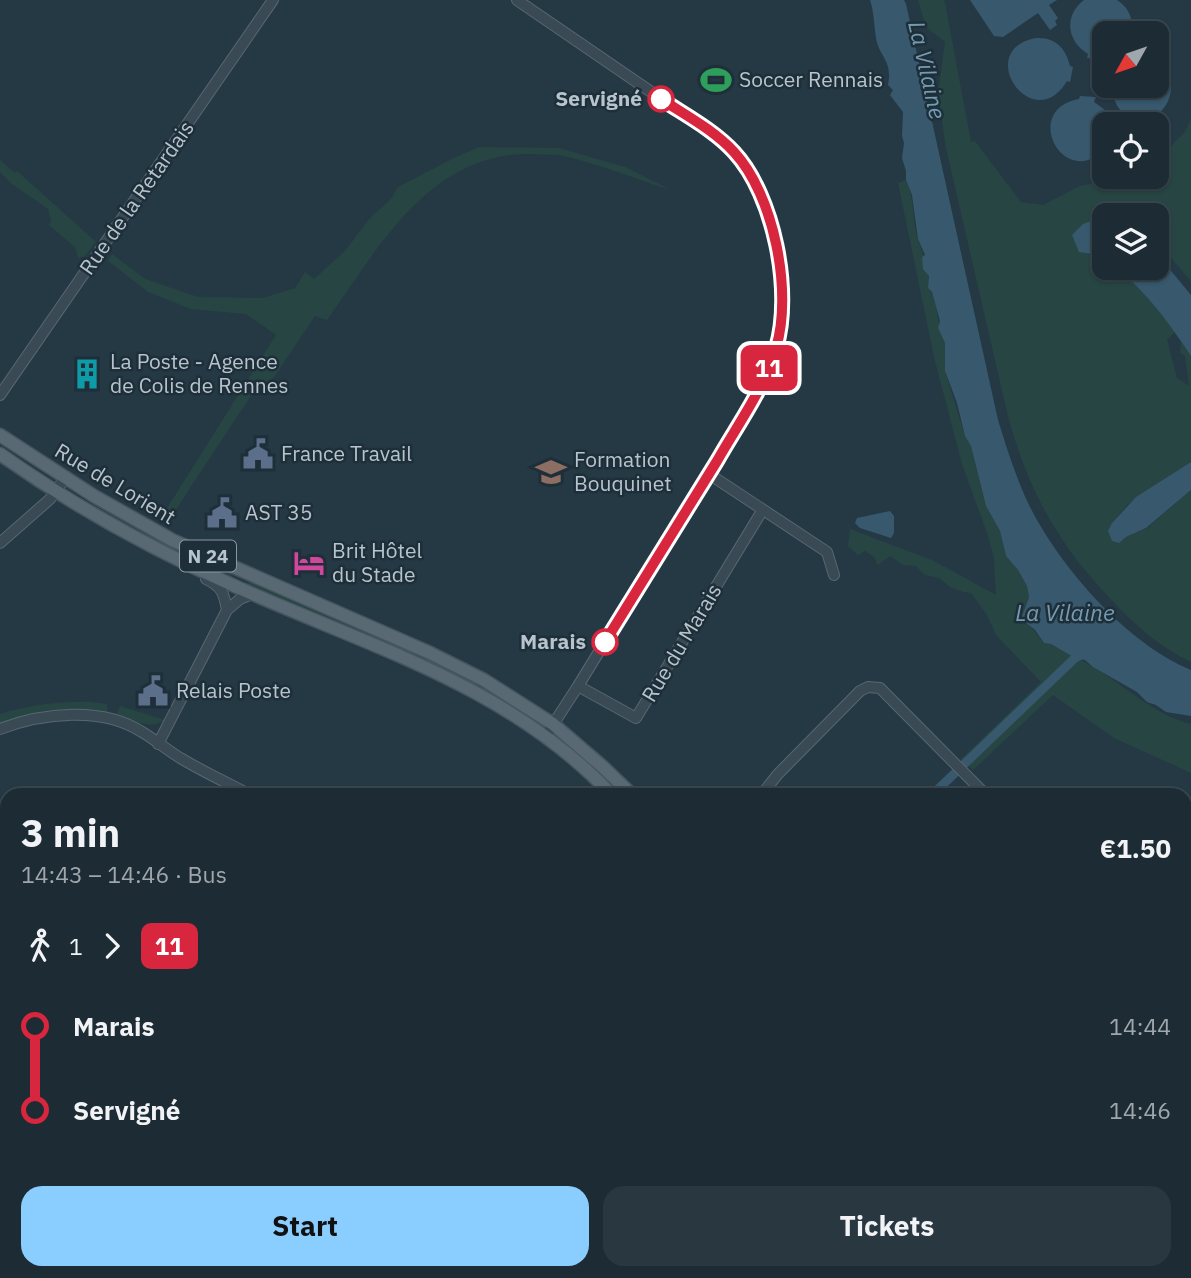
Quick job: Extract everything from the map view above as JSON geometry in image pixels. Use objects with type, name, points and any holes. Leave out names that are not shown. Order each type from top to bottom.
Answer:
[{"type":"main road","name":"Rue de Lorient","points":[[0,435],[145,526],[405,649],[545,737],[604,788]]},
{"type":"main road","name":"Rue de Lorient","points":[[0,454],[56,492],[165,554],[253,594],[484,680],[553,724],[625,788]]},
{"type":"street","name":"Rue de la Retardais","points":[[0,395],[273,0]]},
{"type":"street","points":[[517,0],[717,137],[740,159],[753,177],[762,198],[778,258],[782,303],[777,345],[758,392],[545,737]]},
{"type":"street","points":[[709,474],[827,552],[834,575]]},
{"type":"street","points":[[0,543],[56,492],[65,478]]},
{"type":"street","name":"Rue du Marais","points":[[578,686],[636,718],[762,510]]},
{"type":"street","name":"Rue de Lorient","points":[[165,554],[170,562],[220,586],[225,593],[227,610]]},
{"type":"street","points":[[237,587],[253,577]]},
{"type":"street","points":[[158,744],[227,610],[253,594]]},
{"type":"street","points":[[767,788],[802,749],[867,687],[880,688],[979,788]]},
{"type":"street","points":[[0,729],[41,718],[78,715],[114,719],[141,730],[158,744],[238,788]]},
{"type":"green space","points":[[918,0],[943,0],[971,142],[975,141],[1021,202],[1043,205],[1080,186],[1092,184],[1092,189],[1169,189],[1169,148],[1185,132],[1191,118],[1191,281],[1169,256],[1169,203],[1092,203],[1092,227],[1079,251],[1092,256],[1092,280],[1131,280],[1156,307],[1175,332],[1167,340],[1177,378],[1189,386],[1185,356],[1180,353],[1181,341],[1191,356],[1191,462],[1128,504],[1112,523],[1122,541],[1147,528],[1191,490],[1191,662],[1167,649],[1135,624],[1089,574],[1058,532],[1023,464],[1007,412],[946,148],[938,94],[945,42],[926,27]]},
{"type":"green space","points":[[479,147],[559,148],[625,167],[671,190],[572,158],[532,154],[496,158],[464,169],[436,186],[388,235],[327,320],[315,316],[274,377],[250,397],[167,523],[159,521],[276,335],[246,314],[191,309],[148,292],[108,261],[112,254],[145,279],[198,297],[263,298],[295,288],[305,272],[314,279],[345,251],[369,219],[391,199],[398,187]]},
{"type":"green space","points":[[0,160],[15,173],[17,171],[96,242],[85,256],[78,258],[75,247],[49,225],[51,221],[48,209],[12,184],[0,172]]},
{"type":"green space","points":[[906,180],[911,195],[916,233],[928,269],[928,287],[935,299],[940,331],[945,343],[945,371],[965,436],[971,445],[983,495],[1000,531],[1006,556],[1027,586],[1029,596],[1022,616],[1044,643],[1094,667],[1166,715],[1191,724],[1191,773],[1114,738],[1053,695],[973,770],[961,759],[1041,682],[996,635],[987,615],[971,593],[950,587],[939,578],[925,575],[916,566],[903,565],[890,556],[878,565],[874,557],[865,551],[858,555],[848,546],[850,529],[934,561],[996,595],[994,558],[962,464],[934,357],[898,183]]},
{"type":"green space","points":[[94,501],[233,573],[231,576],[205,564],[196,563],[90,507]]},
{"type":"green space","points":[[252,581],[398,644],[399,647],[396,649],[244,585]]},
{"type":"green space","points":[[56,703],[107,704],[108,714],[0,726],[0,714],[11,711]]},
{"type":"green space","points":[[120,706],[165,720],[153,724],[141,723],[116,715]]},
{"type":"water","name":"La Vilaine","points":[[870,0],[904,0],[906,4],[998,420],[1024,495],[1058,553],[1097,601],[1143,642],[1191,670],[1191,716],[1166,712],[1085,660],[1044,643],[1022,616],[1029,597],[1027,586],[1006,556],[1000,531],[986,506],[971,446],[965,436],[945,371],[945,343],[938,328],[940,321],[932,292],[928,288],[929,276],[923,269],[922,257],[925,255],[918,239],[912,195],[902,158],[903,112],[890,95],[893,90],[888,85],[889,70],[876,38]]},
{"type":"water","points":[[970,0],[1057,0],[1049,5],[1058,18],[1055,21],[1057,25],[1050,30],[1038,13],[1003,37],[994,36]]},
{"type":"water","points":[[1084,0],[1117,0],[1125,7],[1131,21],[1092,21],[1092,59],[1087,58],[1088,54],[1075,42],[1070,28],[1073,13]]},
{"type":"water","points":[[1036,38],[1049,39],[1059,45],[1073,67],[1070,82],[1067,81],[1053,96],[1039,100],[1025,96],[1015,85],[1009,72],[1009,58],[1018,46]]},
{"type":"water","points":[[1080,96],[1096,98],[1094,102],[1106,112],[1092,112],[1092,158],[1088,160],[1074,160],[1062,154],[1054,143],[1051,130],[1053,117],[1062,106],[1079,99]]},
{"type":"water","points":[[1114,98],[1169,98],[1160,112],[1122,112]]},
{"type":"water","points":[[1092,221],[1092,254],[1079,252],[1072,235],[1083,224]]},
{"type":"water","points":[[1169,268],[1191,295],[1191,356],[1157,309],[1130,280],[1169,280]]},
{"type":"water","points":[[1191,462],[1191,490],[1146,528],[1119,543],[1112,541],[1108,531],[1112,523],[1136,497]]},
{"type":"water","points":[[890,511],[894,516],[894,533],[891,538],[860,528],[855,523],[857,518]]},
{"type":"waterway","points":[[939,788],[1075,658],[1085,653]]},
{"type":"bus line","name":"11","points":[[605,642],[758,392],[769,371],[780,324],[782,303],[778,258],[770,223],[753,177],[733,151],[717,137],[661,99]]},
{"type":"place","name":"Soccer Rennais","points":[[716,80]]},
{"type":"place","name":"Servigné","points":[[661,99]]},
{"type":"place","name":"La Poste - Agence de Colis de Rennes","points":[[87,374]]},
{"type":"place","name":"France Travail","points":[[258,454]]},
{"type":"place","name":"Formation Bouquinet","points":[[551,472]]},
{"type":"place","name":"AST 35","points":[[222,513]]},
{"type":"place","name":"Brit Hôtel du Stade","points":[[309,563]]},
{"type":"place","name":"Marais","points":[[605,642]]},
{"type":"place","name":"Relais Poste","points":[[153,691]]}]
